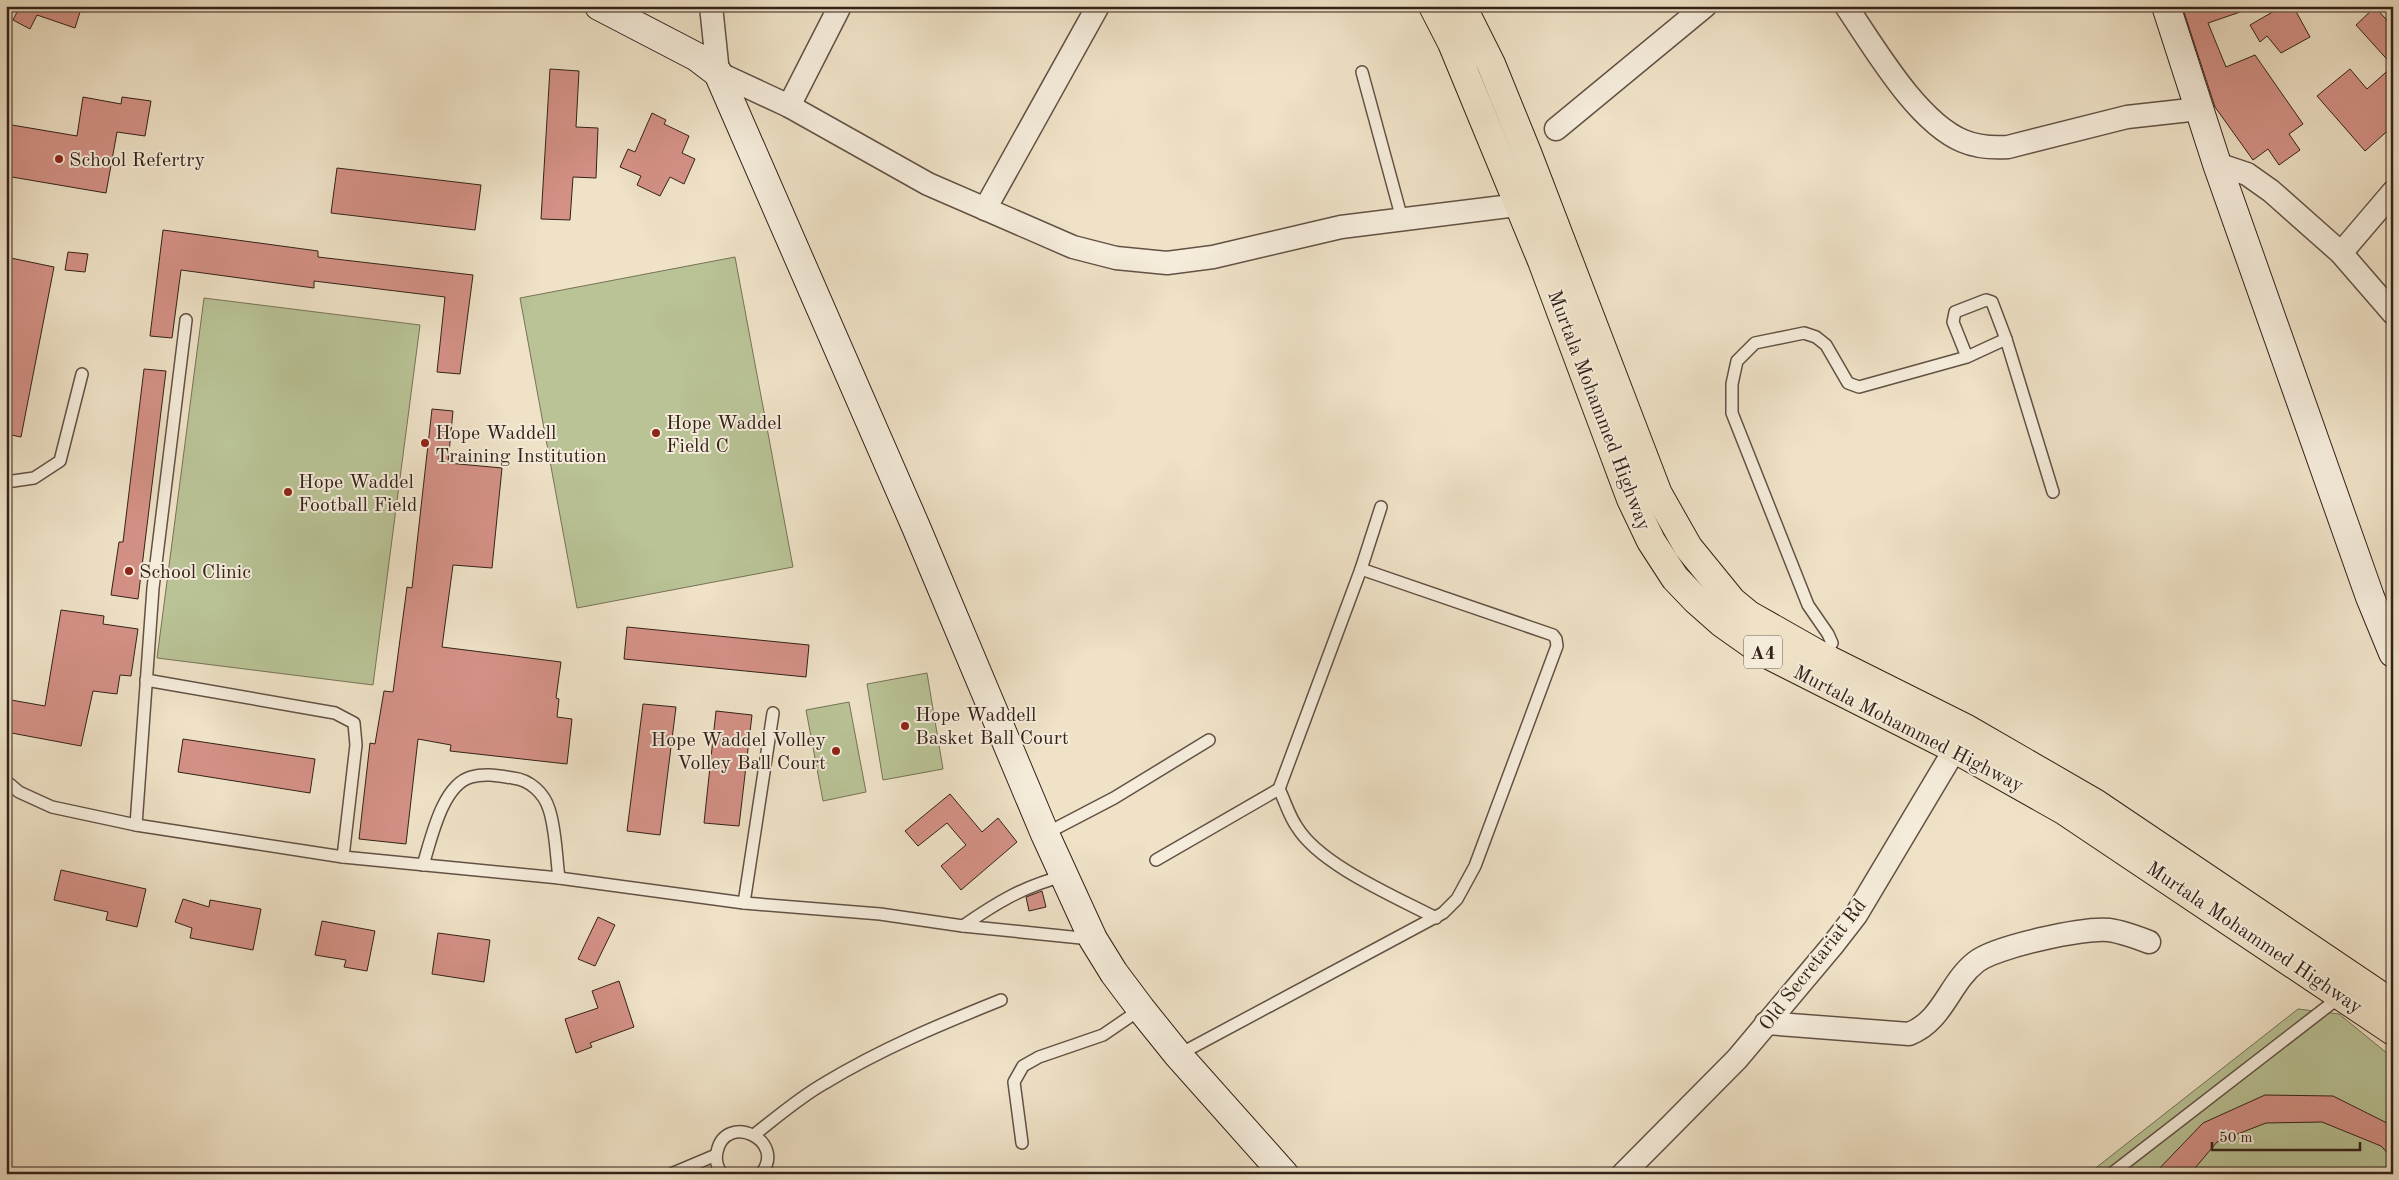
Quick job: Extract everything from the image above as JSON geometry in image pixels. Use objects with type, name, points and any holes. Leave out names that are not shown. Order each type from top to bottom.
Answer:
[{"type":"highway","name":"Murtala Mohammed Highway","points":[[1434,6],[1452,43],[1518,204],[1631,499],[1651,541],[1675,578],[1722,623],[1763,652],[1961,739],[2095,803],[2393,1004]]},
{"type":"highway","name":"Murtala Mohammed Highway","points":[[1462,6],[1491,64],[1658,494],[1688,547],[1732,601],[1749,615],[1824,657],[1961,739],[2393,1031]]},
{"type":"street","points":[[599,6],[697,57],[718,73],[790,106],[928,184],[1073,247],[1116,258],[1166,263],[1230,253],[1341,227],[1546,202]]},
{"type":"street","points":[[711,6],[718,73],[916,527],[1045,834],[1093,939],[1141,1009],[1178,1055],[1284,1174]]},
{"type":"street","points":[[790,106],[840,6]]},
{"type":"street","points":[[985,209],[1098,6]]},
{"type":"street","points":[[1556,129],[1705,6]]},
{"type":"street","points":[[1846,6],[1899,83],[1926,113],[1941,127],[1962,140],[1976,145],[1992,148],[2008,147],[2127,117],[2199,109]]},
{"type":"street","points":[[2166,6],[2217,164],[2370,596],[2393,653]]},
{"type":"street","points":[[2217,164],[2247,174],[2259,181],[2341,253],[2393,313]]},
{"type":"street","points":[[2341,253],[2393,192]]},
{"type":"street","name":"Old Secretariat Rd","points":[[1623,1174],[1737,1059],[1856,915],[1961,739]]},
{"type":"street","points":[[1766,1023],[1909,1034],[1919,1030],[1935,1017],[1975,963],[1990,953],[2086,930],[2108,930],[2131,935],[2149,942]]},
{"type":"lane","points":[[1362,72],[1402,219]]},
{"type":"lane","points":[[1967,357],[1953,322],[1955,312],[1986,300],[1992,302],[2006,338],[2053,492]]},
{"type":"lane","points":[[136,825],[154,588],[186,320]]},
{"type":"lane","points":[[1824,657],[1832,643],[1804,596],[1732,413],[1732,384],[1737,361],[1754,343],[1804,333],[1816,337],[1826,345],[1848,383],[1859,387],[1967,357],[2006,338]]},
{"type":"lane","points":[[6,482],[34,478],[60,461],[82,374]]},
{"type":"lane","points":[[1156,860],[1279,789],[1361,569],[1381,507]]},
{"type":"lane","points":[[1178,1055],[1436,918],[1458,900],[1475,866],[1557,646],[1556,639],[1553,635],[1361,569]]},
{"type":"lane","points":[[146,680],[335,713],[354,724],[356,745],[343,857]]},
{"type":"lane","points":[[744,903],[772,713]]},
{"type":"lane","points":[[1045,834],[1114,798],[1209,740]]},
{"type":"lane","points":[[423,865],[441,810],[454,789],[469,777],[489,775],[521,779],[538,790],[549,809],[559,878]]},
{"type":"lane","points":[[6,781],[19,792],[52,807],[136,825],[343,857],[559,878],[744,903],[880,914],[963,926],[1093,939]]},
{"type":"lane","points":[[1279,789],[1297,828],[1312,845],[1340,867],[1436,918]]},
{"type":"lane","points":[[963,926],[999,901],[1046,881],[1065,876]]},
{"type":"lane","points":[[2111,1174],[2342,996]]},
{"type":"lane","points":[[754,1135],[824,1083],[921,1032],[1002,1000]]},
{"type":"lane","points":[[1022,1143],[1014,1082],[1023,1066],[1039,1057],[1103,1035],[1141,1009]]},
{"type":"lane","points":[[722,1174],[716,1155],[723,1140],[730,1134],[738,1132],[754,1135],[766,1148],[766,1164],[761,1174]]},
{"type":"lane","points":[[671,1174],[716,1155]]},
{"type":"green space","name":"Hope Waddel Field C","points":[[735,257],[793,567],[577,608],[520,298]]},
{"type":"green space","name":"Hope Waddel Football Field","points":[[204,298],[420,325],[373,685],[157,658]]},
{"type":"green space","name":"Hope Waddell Basket Ball Court","points":[[927,673],[943,769],[883,780],[867,684]]},
{"type":"green space","name":"Hope Waddel Volley Volley Ball Court","points":[[849,702],[866,792],[823,801],[806,710]]},
{"type":"green space","points":[[2298,1009],[2339,1014],[2393,1058],[2393,1174],[2088,1174]]},
{"type":"building","points":[[20,6],[63,6],[80,12],[75,28],[37,15],[30,29],[13,20]]},
{"type":"building","points":[[2182,6],[2248,6],[2249,9],[2208,23],[2226,67],[2255,55],[2303,124],[2289,134],[2300,150],[2279,165],[2268,149],[2253,160],[2215,107]]},
{"type":"building","points":[[2283,6],[2293,6],[2310,37],[2281,53],[2267,36],[2260,42],[2250,25]]},
{"type":"building","points":[[2375,7],[2393,27],[2393,66],[2356,25]]},
{"type":"building","points":[[2393,66],[2393,126],[2365,151],[2317,96],[2350,69],[2367,89]]},
{"type":"building","points":[[550,69],[579,71],[576,127],[598,128],[596,178],[573,177],[570,220],[541,219]]},
{"type":"building","name":"School Refertry","points":[[83,97],[121,104],[122,97],[151,101],[145,136],[117,132],[106,193],[6,176],[6,124],[77,136]]},
{"type":"building","points":[[652,113],[666,120],[664,124],[689,136],[682,153],[695,159],[684,184],[670,177],[660,196],[637,185],[641,176],[620,167],[628,149],[635,152]]},
{"type":"building","points":[[337,168],[481,185],[475,230],[331,213]]},
{"type":"building","points":[[163,230],[318,251],[318,257],[473,275],[460,374],[437,372],[445,297],[314,281],[314,288],[181,270],[172,338],[150,336]]},
{"type":"building","points":[[68,252],[88,254],[85,272],[65,270]]},
{"type":"building","points":[[6,257],[54,267],[21,437],[6,434]]},
{"type":"building","points":[[144,369],[166,371],[138,599],[111,595],[119,542],[123,542]]},
{"type":"building","points":[[432,409],[453,411],[448,463],[502,468],[492,568],[453,565],[442,647],[561,662],[556,698],[559,699],[557,717],[572,719],[567,764],[450,751],[451,745],[418,739],[406,844],[359,839],[370,743],[375,744],[384,691],[393,692],[407,587],[412,588]]},
{"type":"building","points":[[61,610],[104,616],[103,624],[138,629],[131,676],[120,675],[117,694],[93,691],[81,746],[6,732],[11,700],[45,706]]},
{"type":"building","points":[[627,627],[809,645],[806,677],[624,659]]},
{"type":"building","points":[[643,704],[676,707],[660,835],[627,831]]},
{"type":"building","points":[[716,711],[752,715],[739,826],[704,823]]},
{"type":"building","points":[[183,739],[315,759],[310,793],[178,772]]},
{"type":"building","points":[[950,794],[982,832],[998,818],[1017,842],[961,890],[941,866],[966,845],[947,823],[918,846],[905,831]]},
{"type":"building","points":[[61,870],[146,889],[137,927],[106,920],[108,912],[54,900]]},
{"type":"building","points":[[1042,891],[1046,907],[1029,911],[1026,897]]},
{"type":"building","points":[[183,899],[209,907],[210,900],[261,909],[253,950],[190,938],[192,928],[175,922]]},
{"type":"building","points":[[598,917],[615,925],[595,966],[578,959]]},
{"type":"building","points":[[322,921],[375,931],[367,971],[344,967],[346,960],[315,955]]},
{"type":"building","points":[[438,933],[490,940],[484,982],[432,974]]},
{"type":"building","points":[[619,981],[634,1027],[590,1043],[592,1047],[576,1053],[565,1019],[598,1008],[592,991]]},
{"type":"building","points":[[2265,1095],[2333,1096],[2393,1126],[2393,1159],[2381,1146],[2322,1122],[2266,1123],[2217,1142],[2190,1174],[2154,1174],[2203,1123]]},
{"type":"place","name":"School Refertry","points":[[59,159]]},
{"type":"place","name":"Hope Waddel Field C","points":[[656,433]]},
{"type":"place","name":"Hope Waddell Training Institution","points":[[425,443]]},
{"type":"place","name":"Hope Waddel Football Field","points":[[288,492]]},
{"type":"place","name":"School Clinic","points":[[129,571]]},
{"type":"place","name":"Hope Waddell Basket Ball Court","points":[[905,726]]},
{"type":"place","name":"Hope Waddel Volley Volley Ball Court","points":[[836,751]]}]
